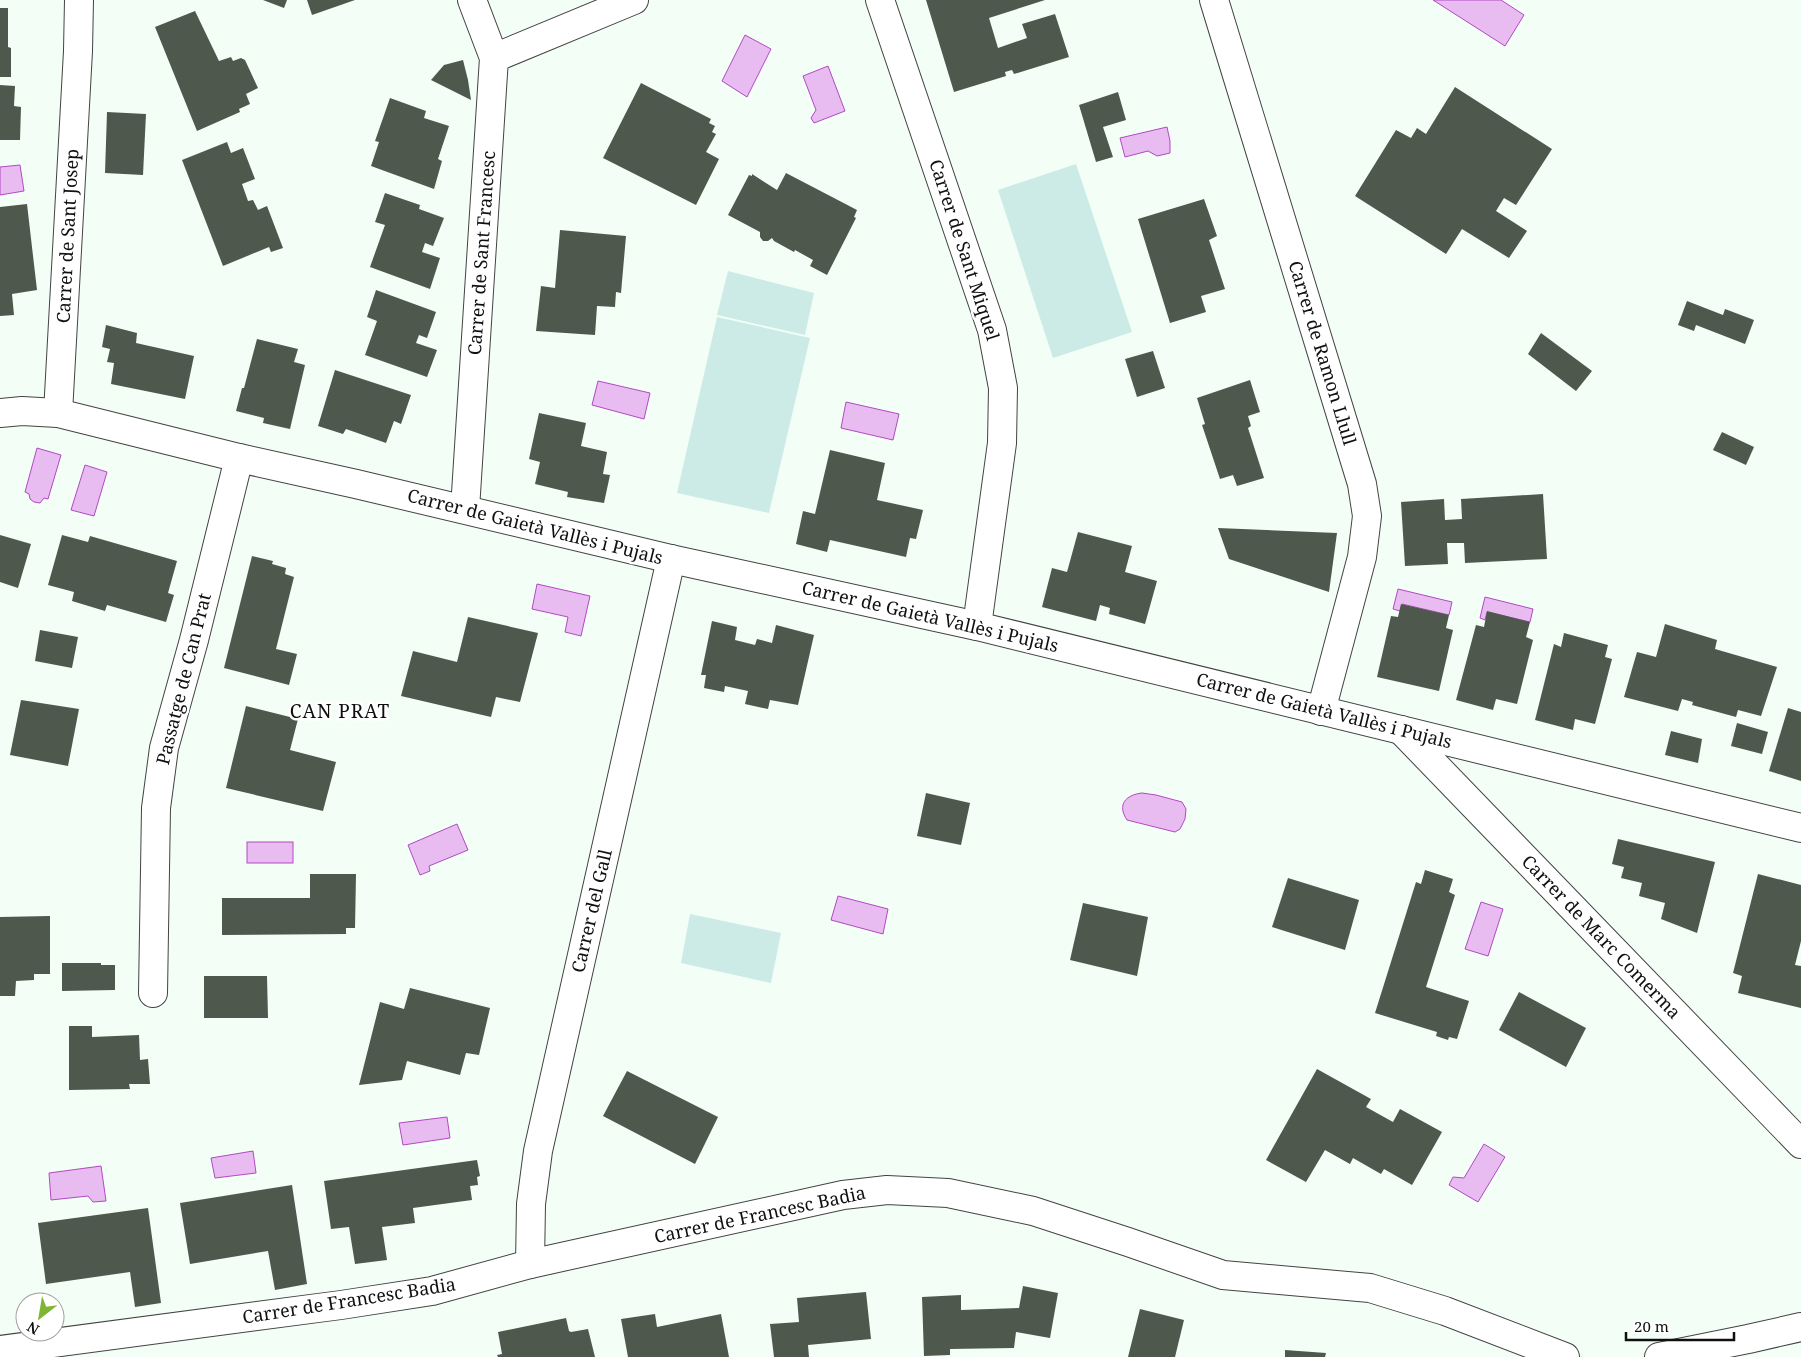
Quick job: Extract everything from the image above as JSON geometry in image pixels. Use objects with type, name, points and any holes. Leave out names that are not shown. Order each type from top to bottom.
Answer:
[{"type":"street","name":"Carrer de Sant Josep","points":[[58,413],[79,0]]},
{"type":"street","name":"Carrer de Sant Francesc","points":[[465,509],[494,58],[472,0]]},
{"type":"street","points":[[494,58],[634,0]]},
{"type":"street","name":"Carrer de Sant Miquel","points":[[880,0],[992,330],[1003,388],[1002,443],[977,626]]},
{"type":"street","name":"Carrer de Ramon Llull","points":[[1214,0],[1362,484],[1367,516],[1362,557],[1321,711]]},
{"type":"street","points":[[0,412],[58,413]]},
{"type":"street","name":"Carrer de Gaietà Vallès i Pujals","points":[[58,413],[239,458],[465,509],[670,559],[977,626],[1801,828]]},
{"type":"street","name":"Passatge de Can Prat","points":[[153,994],[156,808],[164,748],[194,640],[239,458]]},
{"type":"street","name":"Carrer del Gall","points":[[530,1264],[531,1204],[538,1151],[670,559]]},
{"type":"street","name":"Carrer de Marc Comerma","points":[[1401,730],[1801,1144]]},
{"type":"street","name":"Carrer de Francesc Badia","points":[[0,1350],[332,1306],[422,1292],[530,1264],[843,1195],[887,1190],[948,1194],[1033,1212],[1223,1275],[1370,1288],[1445,1311],[1565,1357]]},
{"type":"street","points":[[1659,1357],[1748,1340],[1801,1327]]},
{"type":"shaded area","points":[[1433,0],[1501,0],[1524,15],[1505,46]]},
{"type":"shaded area","points":[[745,35],[771,49],[747,97],[722,81]]},
{"type":"shaded area","points":[[828,66],[845,111],[814,123],[811,118],[816,110],[803,76]]},
{"type":"shaded area","points":[[1167,127],[1170,153],[1157,156],[1148,151],[1125,157],[1120,138]]},
{"type":"shaded area","points":[[1076,164],[1132,332],[1053,358],[998,190]]},
{"type":"shaded area","points":[[20,165],[24,191],[0,195],[0,167]]},
{"type":"shaded area","points":[[728,271],[814,293],[805,335],[717,315]]},
{"type":"shaded area","points":[[717,317],[810,338],[769,513],[677,493]]},
{"type":"shaded area","points":[[598,381],[650,393],[644,419],[592,405]]},
{"type":"shaded area","points":[[846,402],[899,414],[893,440],[841,428]]},
{"type":"shaded area","points":[[37,448],[61,455],[48,499],[44,498],[40,503],[34,502],[30,499],[29,494],[25,492]]},
{"type":"shaded area","points":[[85,465],[107,472],[94,516],[71,510]]},
{"type":"shaded area","points":[[537,584],[590,596],[581,636],[565,632],[568,617],[532,609]]},
{"type":"shaded area","points":[[1398,589],[1452,602],[1449,615],[1402,604],[1400,611],[1393,609]]},
{"type":"shaded area","points":[[1485,597],[1533,609],[1530,622],[1487,612],[1485,620],[1480,618]]},
{"type":"shaded area","points":[[1142,793],[1182,802],[1186,809],[1185,819],[1180,829],[1175,832],[1127,820],[1123,810],[1124,802],[1131,796]]},
{"type":"shaded area","points":[[457,824],[468,850],[429,866],[430,871],[420,875],[408,845]]},
{"type":"shaded area","points":[[247,842],[293,842],[293,863],[247,863]]},
{"type":"shaded area","points":[[838,896],[888,909],[883,934],[831,920]]},
{"type":"shaded area","points":[[1481,902],[1503,909],[1488,956],[1465,949]]},
{"type":"shaded area","points":[[690,914],[781,933],[771,983],[681,963]]},
{"type":"shaded area","points":[[447,1117],[450,1138],[403,1145],[399,1123]]},
{"type":"shaded area","points":[[1484,1144],[1505,1157],[1478,1202],[1449,1185],[1453,1177],[1464,1178]]},
{"type":"shaded area","points":[[253,1151],[256,1173],[215,1178],[211,1158]]},
{"type":"shaded area","points":[[101,1166],[106,1201],[93,1202],[88,1196],[51,1200],[49,1173]]},
{"type":"building","points":[[263,0],[287,0],[284,8]]},
{"type":"building","points":[[307,0],[355,0],[312,15]]},
{"type":"building","points":[[926,0],[1045,0],[989,18],[998,48],[1027,38],[1022,24],[1055,14],[1069,57],[1014,74],[1012,70],[1005,72],[1006,76],[954,92]]},
{"type":"building","points":[[0,8],[8,8],[8,47],[11,48],[11,77],[0,77]]},
{"type":"building","points":[[195,11],[219,61],[231,57],[233,61],[241,58],[245,60],[258,88],[246,94],[250,104],[239,109],[240,112],[197,131],[155,27]]},
{"type":"building","points":[[463,60],[471,100],[431,80],[444,65]]},
{"type":"building","points":[[641,83],[711,119],[709,123],[715,126],[712,132],[716,134],[706,152],[719,159],[696,205],[603,158]]},
{"type":"building","points":[[0,85],[15,86],[14,106],[21,107],[20,140],[0,140]]},
{"type":"building","points":[[1455,87],[1552,149],[1516,205],[1504,198],[1496,211],[1527,231],[1509,258],[1462,229],[1446,254],[1355,196],[1396,130],[1411,138],[1417,128],[1426,134]]},
{"type":"building","points":[[1118,92],[1126,120],[1103,127],[1113,157],[1096,162],[1079,105]]},
{"type":"building","points":[[390,98],[426,111],[424,118],[449,126],[438,159],[442,161],[434,189],[371,166],[379,142],[375,141]]},
{"type":"building","points":[[107,112],[146,114],[143,175],[105,173]]},
{"type":"building","points":[[227,142],[231,153],[243,148],[255,179],[242,184],[248,201],[253,200],[258,210],[267,206],[283,248],[271,252],[269,247],[223,266],[182,160]]},
{"type":"building","points":[[786,173],[857,210],[854,217],[856,218],[827,275],[810,266],[813,260],[795,250],[794,252],[772,238],[768,241],[763,241],[760,237],[760,232],[728,215],[749,175],[752,176],[752,174],[777,190]]},
{"type":"building","points":[[385,193],[420,205],[419,209],[444,218],[433,246],[425,243],[422,252],[440,258],[430,289],[370,267],[385,225],[375,222]]},
{"type":"building","points":[[1204,199],[1217,236],[1209,240],[1225,289],[1201,296],[1206,312],[1170,323],[1138,219]]},
{"type":"building","points":[[27,204],[37,290],[12,294],[14,315],[0,316],[0,207]]},
{"type":"building","points":[[560,230],[626,236],[621,293],[616,292],[615,307],[597,306],[595,335],[536,331],[541,286],[555,288]]},
{"type":"building","points":[[376,290],[436,312],[427,338],[419,335],[416,343],[437,350],[427,377],[365,355],[377,321],[367,317]]},
{"type":"building","points":[[1687,301],[1723,315],[1725,309],[1754,320],[1745,344],[1696,325],[1694,331],[1678,325]]},
{"type":"building","points":[[106,325],[137,333],[136,343],[194,356],[185,399],[111,384],[114,363],[107,362],[110,349],[102,347]]},
{"type":"building","points":[[1541,333],[1592,371],[1576,391],[1528,354]]},
{"type":"building","points":[[257,339],[298,349],[294,362],[305,365],[290,429],[263,423],[264,418],[236,411]]},
{"type":"building","points":[[1153,351],[1165,388],[1137,397],[1125,359]]},
{"type":"building","points":[[335,370],[411,395],[401,424],[394,421],[386,443],[346,429],[343,434],[318,426]]},
{"type":"building","points":[[1250,380],[1260,412],[1248,416],[1251,426],[1248,428],[1264,478],[1237,486],[1233,475],[1220,479],[1202,425],[1205,424],[1197,398]]},
{"type":"building","points":[[539,413],[586,423],[581,446],[607,452],[603,474],[610,475],[604,503],[567,497],[568,492],[535,484],[540,462],[529,459]]},
{"type":"building","points":[[1722,432],[1754,447],[1746,465],[1713,450]]},
{"type":"building","points":[[830,450],[885,463],[877,500],[923,510],[916,539],[910,538],[906,557],[830,540],[827,552],[796,544],[803,511],[815,514]]},
{"type":"building","points":[[1543,494],[1547,559],[1465,563],[1464,543],[1447,543],[1448,564],[1405,566],[1401,502],[1444,499],[1445,520],[1462,519],[1461,499]]},
{"type":"building","points":[[1218,528],[1337,533],[1329,592],[1229,559]]},
{"type":"building","points":[[1078,532],[1132,546],[1125,572],[1157,581],[1145,624],[1109,614],[1110,608],[1100,605],[1096,621],[1042,607],[1052,568],[1067,572]]},
{"type":"building","points":[[0,535],[31,544],[18,588],[0,582]]},
{"type":"building","points":[[62,535],[88,542],[90,536],[177,561],[168,593],[174,595],[166,622],[107,605],[105,611],[72,601],[74,592],[48,585]]},
{"type":"building","points":[[252,556],[273,561],[272,564],[286,568],[285,574],[294,577],[276,649],[297,654],[289,685],[224,668]]},
{"type":"building","points":[[1401,604],[1449,615],[1446,628],[1453,630],[1439,691],[1377,677],[1391,616],[1398,617]]},
{"type":"building","points":[[1487,611],[1530,622],[1526,637],[1533,640],[1517,704],[1496,699],[1493,710],[1456,700],[1476,625],[1484,627]]},
{"type":"building","points":[[468,617],[538,633],[520,702],[496,697],[491,717],[401,696],[413,651],[457,662]]},
{"type":"building","points":[[712,621],[737,627],[735,640],[755,645],[757,639],[772,643],[776,625],[814,635],[798,705],[770,700],[768,709],[745,704],[748,691],[725,686],[724,692],[704,688],[706,675],[701,675]]},
{"type":"building","points":[[1665,624],[1717,640],[1715,649],[1777,667],[1761,716],[1738,710],[1736,717],[1692,705],[1693,702],[1682,699],[1678,711],[1624,697],[1637,652],[1656,657]]},
{"type":"building","points":[[40,630],[78,637],[72,668],[35,661]]},
{"type":"building","points":[[1564,633],[1608,645],[1605,657],[1612,659],[1595,724],[1575,719],[1573,730],[1535,720],[1554,644],[1561,647]]},
{"type":"building","points":[[21,700],[79,709],[68,766],[10,755]]},
{"type":"building","points":[[246,706],[298,719],[290,750],[336,762],[323,811],[226,788]]},
{"type":"building","points":[[1788,708],[1801,712],[1801,781],[1769,771]]},
{"type":"building","points":[[1737,723],[1768,732],[1762,754],[1731,746]]},
{"type":"building","points":[[1671,731],[1702,739],[1698,763],[1665,755]]},
{"type":"building","points":[[926,793],[970,803],[961,845],[917,836]]},
{"type":"building","points":[[1618,839],[1715,862],[1697,933],[1661,919],[1665,903],[1639,896],[1642,883],[1621,878],[1624,867],[1612,864]]},
{"type":"building","points":[[1425,870],[1453,879],[1449,892],[1455,895],[1426,987],[1469,1001],[1457,1039],[1449,1037],[1448,1040],[1436,1036],[1437,1032],[1375,1013],[1416,882],[1421,884]]},
{"type":"building","points":[[310,874],[356,874],[355,928],[346,928],[346,934],[222,935],[222,898],[310,898]]},
{"type":"building","points":[[1758,874],[1801,885],[1801,941],[1795,965],[1801,966],[1801,1008],[1738,993],[1742,976],[1733,973]]},
{"type":"building","points":[[1288,878],[1359,900],[1345,950],[1272,927]]},
{"type":"building","points":[[1083,903],[1148,917],[1137,976],[1070,960]]},
{"type":"building","points":[[50,916],[50,974],[34,974],[34,980],[16,981],[15,996],[0,996],[0,917]]},
{"type":"building","points":[[62,963],[115,965],[115,990],[62,991]]},
{"type":"building","points":[[204,976],[267,976],[268,1018],[204,1018]]},
{"type":"building","points":[[410,988],[490,1008],[479,1055],[466,1053],[460,1075],[407,1061],[402,1080],[359,1085],[380,1002],[404,1009]]},
{"type":"building","points":[[1519,992],[1586,1028],[1566,1067],[1499,1030]]},
{"type":"building","points":[[69,1026],[92,1026],[92,1037],[139,1035],[140,1060],[148,1059],[150,1084],[129,1084],[130,1089],[69,1090]]},
{"type":"building","points":[[1317,1069],[1371,1099],[1366,1107],[1393,1122],[1400,1109],[1442,1132],[1412,1185],[1384,1169],[1381,1174],[1353,1158],[1350,1164],[1325,1150],[1306,1182],[1266,1160]]},
{"type":"building","points":[[627,1071],[718,1117],[695,1164],[603,1116]]},
{"type":"building","points":[[477,1160],[480,1176],[477,1177],[478,1185],[470,1186],[472,1200],[413,1208],[415,1223],[382,1227],[387,1260],[355,1264],[349,1227],[331,1229],[324,1181]]},
{"type":"building","points":[[292,1185],[307,1284],[275,1290],[268,1251],[190,1264],[180,1203]]},
{"type":"building","points":[[148,1208],[161,1303],[135,1307],[130,1272],[46,1284],[38,1223]]},
{"type":"building","points":[[1023,1286],[1058,1293],[1050,1338],[1016,1332],[1014,1348],[950,1349],[950,1355],[924,1356],[922,1297],[961,1295],[961,1310],[1019,1308]]},
{"type":"building","points":[[866,1292],[871,1339],[808,1345],[809,1357],[774,1357],[770,1324],[799,1322],[797,1298]]},
{"type":"building","points":[[1140,1309],[1184,1320],[1175,1357],[1128,1357]]},
{"type":"building","points":[[655,1314],[657,1327],[721,1314],[729,1357],[628,1357],[621,1319]]},
{"type":"building","points":[[566,1318],[569,1331],[571,1332],[588,1329],[595,1357],[498,1357],[497,1355],[502,1354],[498,1332]]},
{"type":"building","points":[[1285,1350],[1326,1353],[1325,1357],[1285,1357]]},
{"type":"district","name":"CAN PRAT","points":[[340,711]]}]
